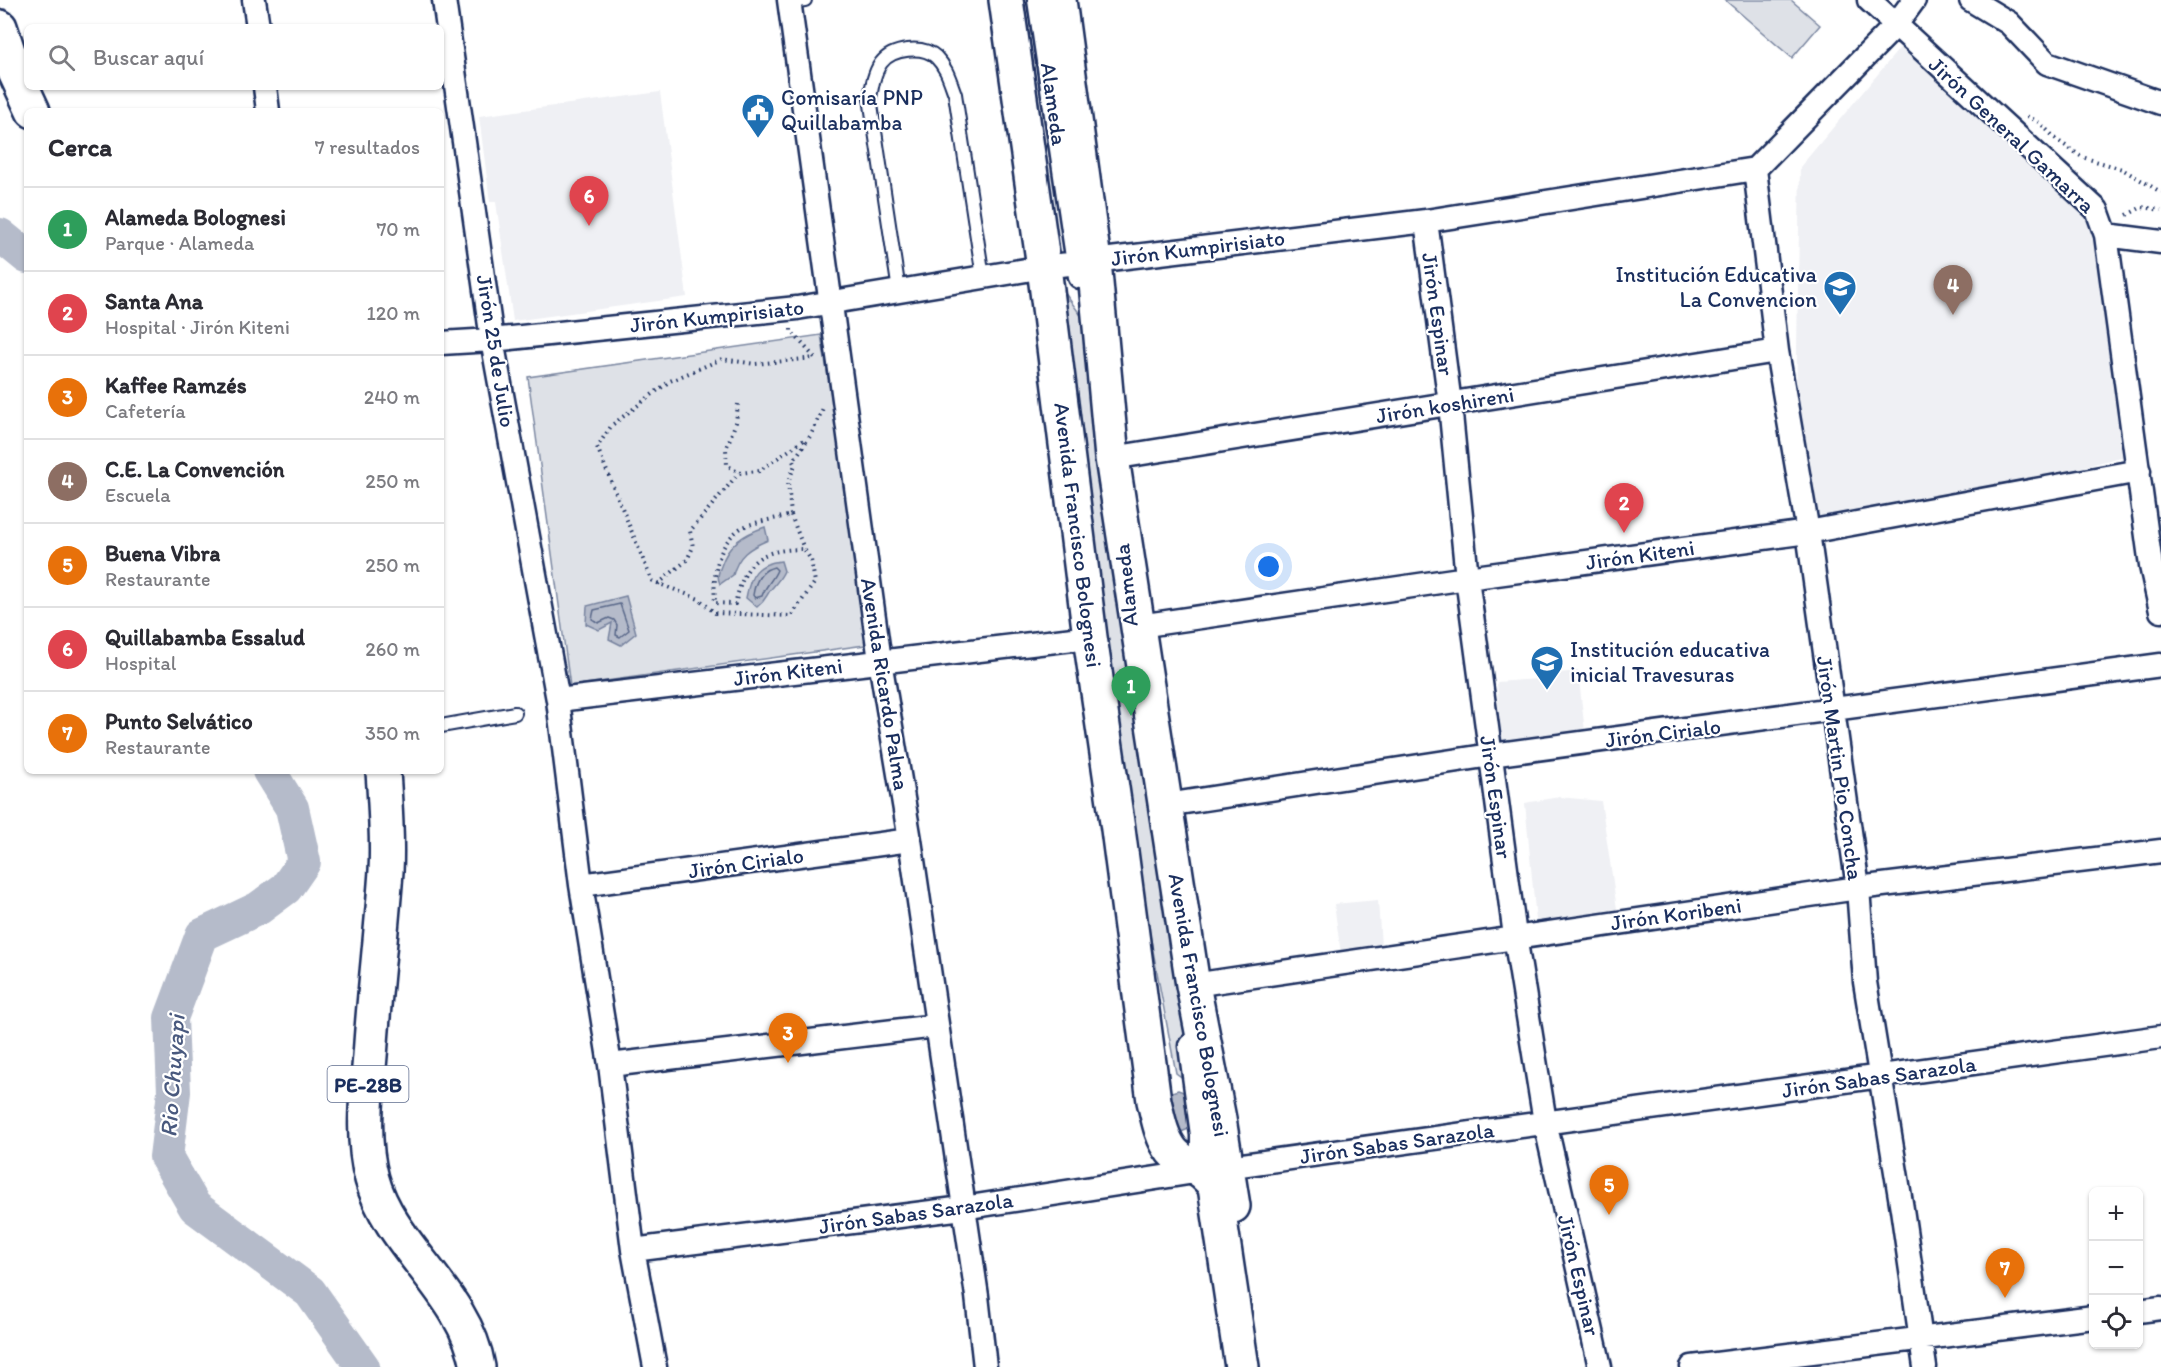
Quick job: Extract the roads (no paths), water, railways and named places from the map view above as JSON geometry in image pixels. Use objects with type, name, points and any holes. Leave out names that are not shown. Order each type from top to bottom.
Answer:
[{"type":"main road","name":"Avenida Francisco Bolognesi","points":[[1006,0],[1044,267],[1090,637],[1120,841],[1154,1101],[1162,1131],[1172,1151],[1187,1163],[1214,1169]]},
{"type":"main road","name":"Avenida Francisco Bolognesi","points":[[1059,0],[1085,262],[1112,458],[1193,985],[1215,1187],[1242,1367]]},
{"type":"main road","points":[[0,27],[15,72],[32,108]]},
{"type":"main road","name":"PE-28B","points":[[383,774],[386,871],[375,983],[366,1115],[367,1156],[372,1179],[383,1205],[391,1220],[453,1306],[466,1330],[478,1367]]},
{"type":"main road","name":"Avenida Francisco Bolognesi","points":[[1214,1169],[1246,1286],[1264,1367]]},
{"type":"street","points":[[254,0],[258,24]]},
{"type":"street","name":"Jirón 25 de Julio","points":[[444,0],[492,340],[558,700],[581,885],[610,1065],[633,1250],[655,1367]]},
{"type":"street","name":"Alameda","points":[[1039,0],[1085,262]]},
{"type":"street","name":"Jirón General Gamarra","points":[[1869,0],[2097,210],[2106,235],[2151,566],[2161,611]]},
{"type":"street","points":[[1755,169],[1895,26],[1914,0]]},
{"type":"street","points":[[1971,0],[2009,23],[2047,63],[2161,103]]},
{"type":"street","name":"Avenida Ricardo Palma","points":[[794,1],[829,303],[879,661],[910,840],[977,1296],[985,1367]]},
{"type":"street","points":[[265,90],[268,108]]},
{"type":"street","name":"Jirón Kumpirisiato","points":[[444,343],[492,340],[797,308],[1044,267],[1426,221],[1755,169]]},
{"type":"street","name":"Jirón Martin Pio Concha","points":[[1755,169],[1777,351],[1808,532],[1858,888],[1864,982],[1902,1209],[1925,1367]]},
{"type":"street","name":"Jirón Espinar","points":[[1426,221],[1450,404],[1467,578],[1515,936],[1545,1122],[1600,1367]]},
{"type":"street","points":[[2106,235],[2161,242]]},
{"type":"street","name":"Jirón koshireni","points":[[1112,458],[1777,351]]},
{"type":"street","name":"Alameda","points":[[1112,458],[1131,630],[1200,1124],[1214,1169]]},
{"type":"street","name":"Jirón Kiteni","points":[[1139,626],[1467,578],[1808,532],[2139,471]]},
{"type":"street","name":"Jirón Kiteni","points":[[558,700],[1090,637]]},
{"type":"street","name":"Jirón Cirialo","points":[[1166,806],[1491,755],[2161,665]]},
{"type":"street","name":"Jirón Cirialo","points":[[581,885],[910,840]]},
{"type":"street","name":"Jirón Koribeni","points":[[1193,985],[1515,936],[1858,888],[2161,851]]},
{"type":"street","points":[[610,1065],[936,1026]]},
{"type":"street","name":"Jirón Sabas Sarazola","points":[[633,1250],[963,1208],[1214,1169],[2161,1037]]},
{"type":"street","points":[[2143,1310],[2161,1308]]},
{"type":"street","points":[[1692,1367],[2089,1318]]},
{"type":"lane","points":[[899,291],[870,98],[873,80],[882,61],[898,51],[917,50],[934,55],[947,70],[955,94],[983,277]]},
{"type":"lane","points":[[444,725],[514,713]]},
{"type":"water","points":[[765,527],[768,540],[745,553],[738,562],[733,575],[720,584],[719,573],[724,558],[732,546],[750,533]]},
{"type":"water","points":[[781,561],[783,573],[757,607],[746,598],[753,577],[766,564]]},
{"type":"water","points":[[626,596],[636,633],[621,645],[609,639],[612,623],[599,630],[586,624],[587,606]]},
{"type":"water","points":[[1178,1090],[1190,1100],[1191,1111],[1191,1128],[1179,1133],[1165,1094]]},
{"type":"waterway","name":"Rio Chuyapi","points":[[0,235],[24,255]]},
{"type":"waterway","name":"Rio Chuyapi","points":[[271,774],[292,808],[304,862],[286,888],[259,908],[202,935],[171,1018],[174,1092],[166,1157],[195,1207],[310,1292],[363,1367]]},
{"type":"place","name":"Comisaría PNP Quillabamba","points":[[758,139]]},
{"type":"place","name":"Quillabamba Essalud","points":[[589,226]]},
{"type":"place","name":"C.E. La Convención","points":[[1953,315]]},
{"type":"place","name":"Institución Educativa La Convencion","points":[[1840,316]]},
{"type":"place","name":"Santa Ana","points":[[1624,533]]},
{"type":"place","name":"Institución educativa inicial Travesuras","points":[[1547,691]]},
{"type":"place","name":"Alameda Bolognesi","points":[[1131,716]]},
{"type":"place","name":"Kaffee Ramzés","points":[[788,1063]]},
{"type":"place","name":"Buena Vibra","points":[[1609,1215]]},
{"type":"place","name":"Punto Selvático","points":[[2005,1298]]}]
